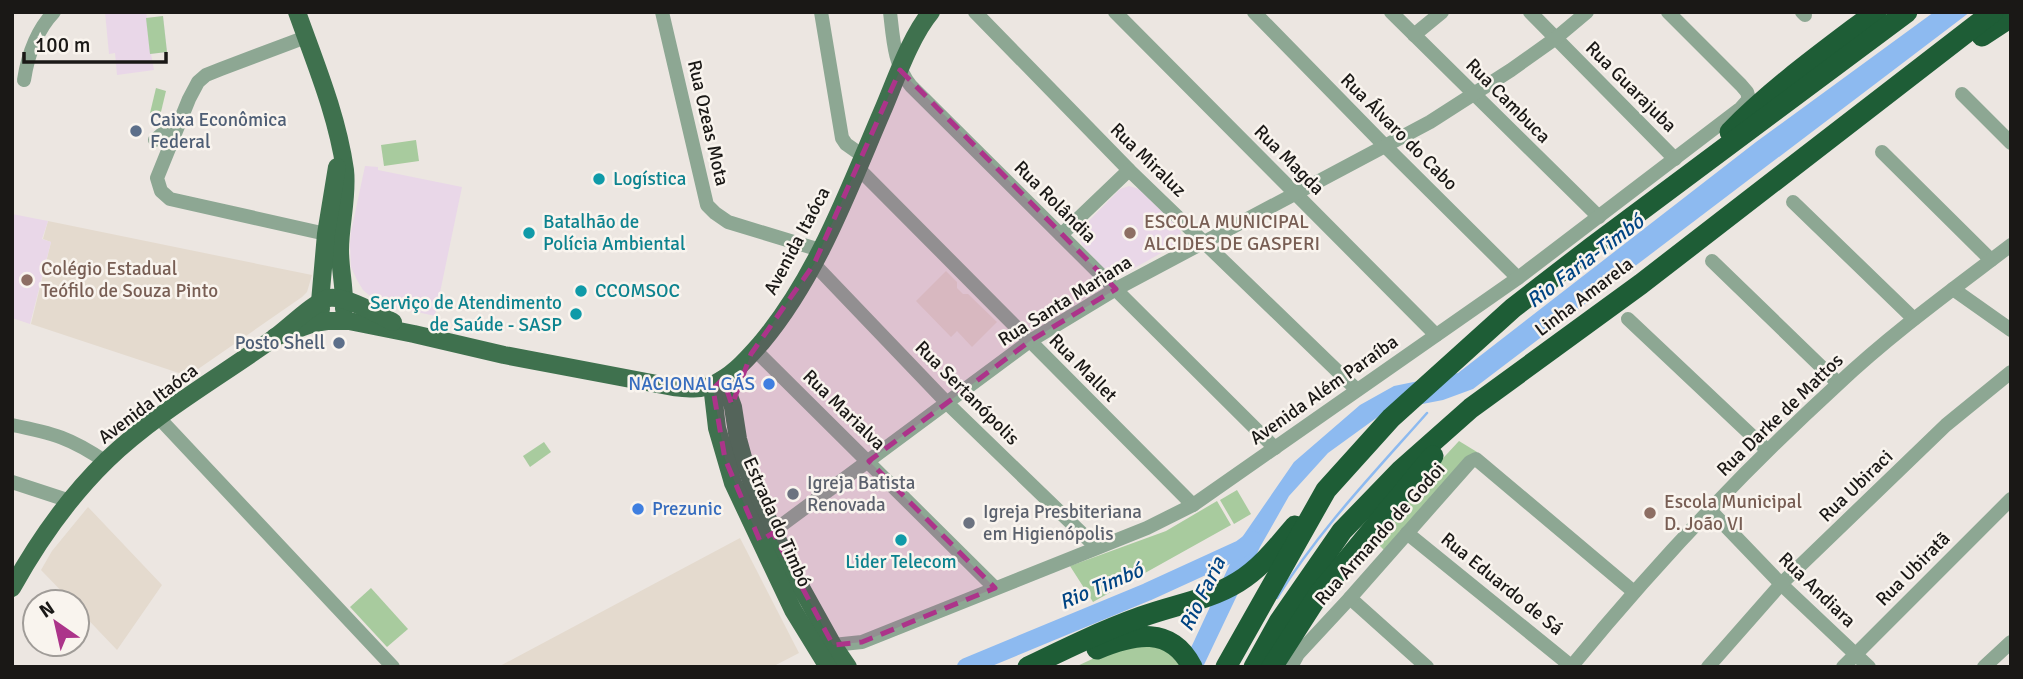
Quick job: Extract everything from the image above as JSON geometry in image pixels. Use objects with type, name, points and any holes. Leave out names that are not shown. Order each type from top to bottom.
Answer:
[{"type":"highway","points":[[1682,166],[1876,12]]},
{"type":"highway","name":"Linha Amarela","points":[[1227,667],[1326,490],[1391,418],[1513,308],[1682,166],[1750,130],[1907,12]]},
{"type":"highway","name":"Linha Amarela","points":[[1254,667],[1279,622],[1342,531],[1401,470],[1471,408],[1641,284],[1993,12]]},
{"type":"highway","points":[[1641,284],[1774,197],[1996,25],[2011,17]]},
{"type":"highway","points":[[1272,667],[1319,594],[1471,408]]},
{"type":"highway","points":[[1028,667],[1107,630],[1202,598],[1238,582],[1268,558],[1326,490]]},
{"type":"highway","points":[[1060,667],[1099,648],[1145,636],[1175,644],[1192,667]]},
{"type":"main road","points":[[297,12],[321,73],[331,108],[340,153],[345,181],[340,251],[344,299],[334,321],[321,308],[320,302],[326,234],[340,153]]},
{"type":"main road","name":"Avenida Itaóca","points":[[275,337],[313,323],[334,321],[414,334],[504,355],[673,387],[701,388],[718,382],[753,352],[784,312],[817,257],[900,70],[931,12]]},
{"type":"main road","points":[[320,302],[331,298],[344,299]]},
{"type":"main road","name":"Avenida Itaóca","points":[[344,299],[414,334]]},
{"type":"main road","name":"Avenida Itaóca","points":[[12,588],[43,536],[69,501],[106,462],[159,418],[320,302]]},
{"type":"main road","points":[[733,407],[753,352]]},
{"type":"main road","name":"Estrada do Timbó","points":[[718,382],[733,407],[744,461],[793,610],[837,660]]},
{"type":"main road","name":"Estrada do Timbó","points":[[718,382],[715,413],[733,484],[767,537]]},
{"type":"main road","points":[[673,387],[701,397],[715,413]]},
{"type":"street","points":[[24,79],[38,32],[54,12]]},
{"type":"street","name":"Rua Ozeas Mota","points":[[662,12],[710,210],[728,222],[817,257]]},
{"type":"street","name":"Rua Mallet","points":[[821,12],[842,138],[846,145],[1030,341],[1193,505]]},
{"type":"street","points":[[890,12],[893,42],[900,70]]},
{"type":"street","name":"Rua Miraluz","points":[[975,12],[1129,170],[1357,390]]},
{"type":"street","name":"Rua Magda","points":[[1115,12],[1436,335]]},
{"type":"street","name":"Rua Álvaro do Cabo","points":[[1254,12],[1518,278]]},
{"type":"street","name":"Rua Cambuca","points":[[1391,12],[1599,217]]},
{"type":"street","points":[[1414,34],[1441,12]]},
{"type":"street","name":"Rua Guarajuba","points":[[1530,12],[1682,166]]},
{"type":"street","name":"Rua Santa Mariana","points":[[767,537],[1030,341],[1116,289],[1385,146],[1474,95],[1556,38],[1587,12]]},
{"type":"street","name":"Avenida Além Paraíba","points":[[837,660],[862,642],[1147,528],[1193,505],[1518,278],[1599,217],[1682,166],[1747,102],[1749,96],[1668,12]]},
{"type":"street","points":[[306,37],[206,75],[195,86],[157,178],[161,191],[167,197],[326,234]]},
{"type":"street","name":"Rua Rolândia","points":[[900,70],[911,86],[1276,449]]},
{"type":"street","points":[[1962,94],[2011,143]]},
{"type":"street","points":[[155,140],[181,117]]},
{"type":"street","points":[[1882,152],[1991,260]]},
{"type":"street","points":[[1061,235],[1129,170]]},
{"type":"street","points":[[1793,202],[1914,319]]},
{"type":"street","name":"Rua Darke de Mattos","points":[[1571,666],[1634,592],[1767,450],[1838,383],[1914,319],[2011,245]]},
{"type":"street","name":"Rua Sertanópolis","points":[[817,257],[947,403],[1096,547]]},
{"type":"street","points":[[1712,261],[1838,383]]},
{"type":"street","points":[[1953,289],[2011,330]]},
{"type":"street","points":[[1628,319],[1767,450]]},
{"type":"street","name":"Rua Marialva","points":[[753,352],[869,461],[995,588]]},
{"type":"street","name":"Rua Ubiraci","points":[[1708,667],[1781,584],[1946,425],[2011,372]]},
{"type":"street","points":[[159,418],[385,664]]},
{"type":"street","points":[[12,425],[69,439],[106,462]]},
{"type":"street","name":"Rua Armando de Godoi","points":[[1291,667],[1298,654],[1470,462],[1476,459],[1634,592]]},
{"type":"street","points":[[12,482],[69,501]]},
{"type":"street","name":"Rua Ubiratã","points":[[1843,667],[2011,499]]},
{"type":"street","name":"Rua Andiara","points":[[1710,510],[1781,584],[1870,667]]},
{"type":"street","name":"Rua Eduardo de Sá","points":[[1407,533],[1571,666]]},
{"type":"street","points":[[1350,598],[1427,667]]},
{"type":"street","points":[[837,660],[862,642]]},
{"type":"street","points":[[1984,667],[2011,642]]},
{"type":"highlighted area","points":[[900,70],[1116,289],[1030,341],[869,461],[995,588],[862,642],[833,645],[773,533],[760,541],[725,459],[713,389],[723,379],[732,405],[751,354],[814,264]]},
{"type":"shaded area","points":[[105,12],[146,12],[147,18],[163,16],[167,52],[151,54],[154,70],[117,75],[115,53],[109,54]]},
{"type":"shaded area","points":[[365,166],[462,187],[435,316],[375,300],[363,290],[357,280],[351,267],[350,245]]},
{"type":"shaded area","name":"ESCOLA MUNICIPAL ALCIDES DE GASPERI","points":[[1129,186],[1139,189],[1180,229],[1182,238],[1177,244],[1124,274],[1115,274],[1106,271],[1082,245],[1079,237],[1081,229],[1120,189]]},
{"type":"shaded area","name":"Colégio Estadual Teófilo de Souza Pinto","points":[[12,214],[48,221],[42,239],[51,242],[30,324],[12,318]]},
{"type":"shaded area","points":[[48,221],[312,275],[307,292],[302,297],[188,376],[31,324],[51,242],[43,239]]},
{"type":"shaded area","points":[[946,271],[957,282],[957,288],[963,294],[968,294],[997,322],[972,347],[957,331],[951,337],[916,301]]},
{"type":"shaded area","points":[[88,507],[162,585],[117,650],[91,623],[91,588],[58,588],[41,570],[52,551]]},
{"type":"shaded area","points":[[740,538],[799,653],[772,667],[498,667]]},
{"type":"green space","points":[[163,16],[167,52],[150,54],[146,18]]},
{"type":"green space","points":[[156,88],[166,91],[160,116],[150,113]]},
{"type":"green space","points":[[416,140],[419,161],[384,166],[381,145]]},
{"type":"green space","points":[[1459,441],[1477,452],[1386,552],[1373,539],[1381,525]]},
{"type":"green space","points":[[544,442],[551,452],[530,467],[523,456]]},
{"type":"green space","points":[[1237,490],[1251,514],[1234,524],[1220,500]]},
{"type":"green space","points":[[1217,501],[1231,525],[1093,602],[1070,566],[1166,531]]},
{"type":"green space","points":[[371,588],[408,629],[387,647],[350,607]]},
{"type":"green space","points":[[1127,643],[1162,644],[1185,667],[1075,667]]},
{"type":"water","points":[[1934,12],[1970,12],[1473,389],[1443,400],[1386,411],[1328,453],[1289,496],[1260,547],[1203,667],[1182,667],[1243,536],[1294,462],[1360,405],[1394,386],[1458,373],[1756,142]]},
{"type":"waterway","points":[[1277,598],[1329,525],[1427,413]]},
{"type":"waterway","name":"Rio Timbó","points":[[966,667],[1147,592],[1241,549],[1253,540]]},
{"type":"place","name":"Caixa Econômica Federal","points":[[136,131]]},
{"type":"place","name":"Logística","points":[[599,179]]},
{"type":"place","name":"Batalhão de Polícia Ambiental","points":[[529,233]]},
{"type":"place","name":"ESCOLA MUNICIPAL ALCIDES DE GASPERI","points":[[1130,233]]},
{"type":"place","name":"Colégio Estadual Teófilo de Souza Pinto","points":[[27,280]]},
{"type":"place","name":"CCOMSOC","points":[[581,291]]},
{"type":"place","name":"Serviço de Atendimento de Saúde - SASP","points":[[576,314]]},
{"type":"place","name":"Posto Shell","points":[[339,343]]},
{"type":"place","name":"NACIONAL GÁS","points":[[769,384]]},
{"type":"place","name":"Igreja Batista Renovada","points":[[793,494]]},
{"type":"place","name":"Prezunic","points":[[638,509]]},
{"type":"place","name":"Escola Municipal D. João VI","points":[[1650,513]]},
{"type":"place","name":"Igreja Presbiteriana em Higienópolis","points":[[969,523]]},
{"type":"place","name":"Lider Telecom","points":[[901,540]]},
{"type":"water label","name":"Rio Faria-Timbó","points":[[1585,261]]},
{"type":"water label","name":"Rio Faria","points":[[1202,594]]}]
